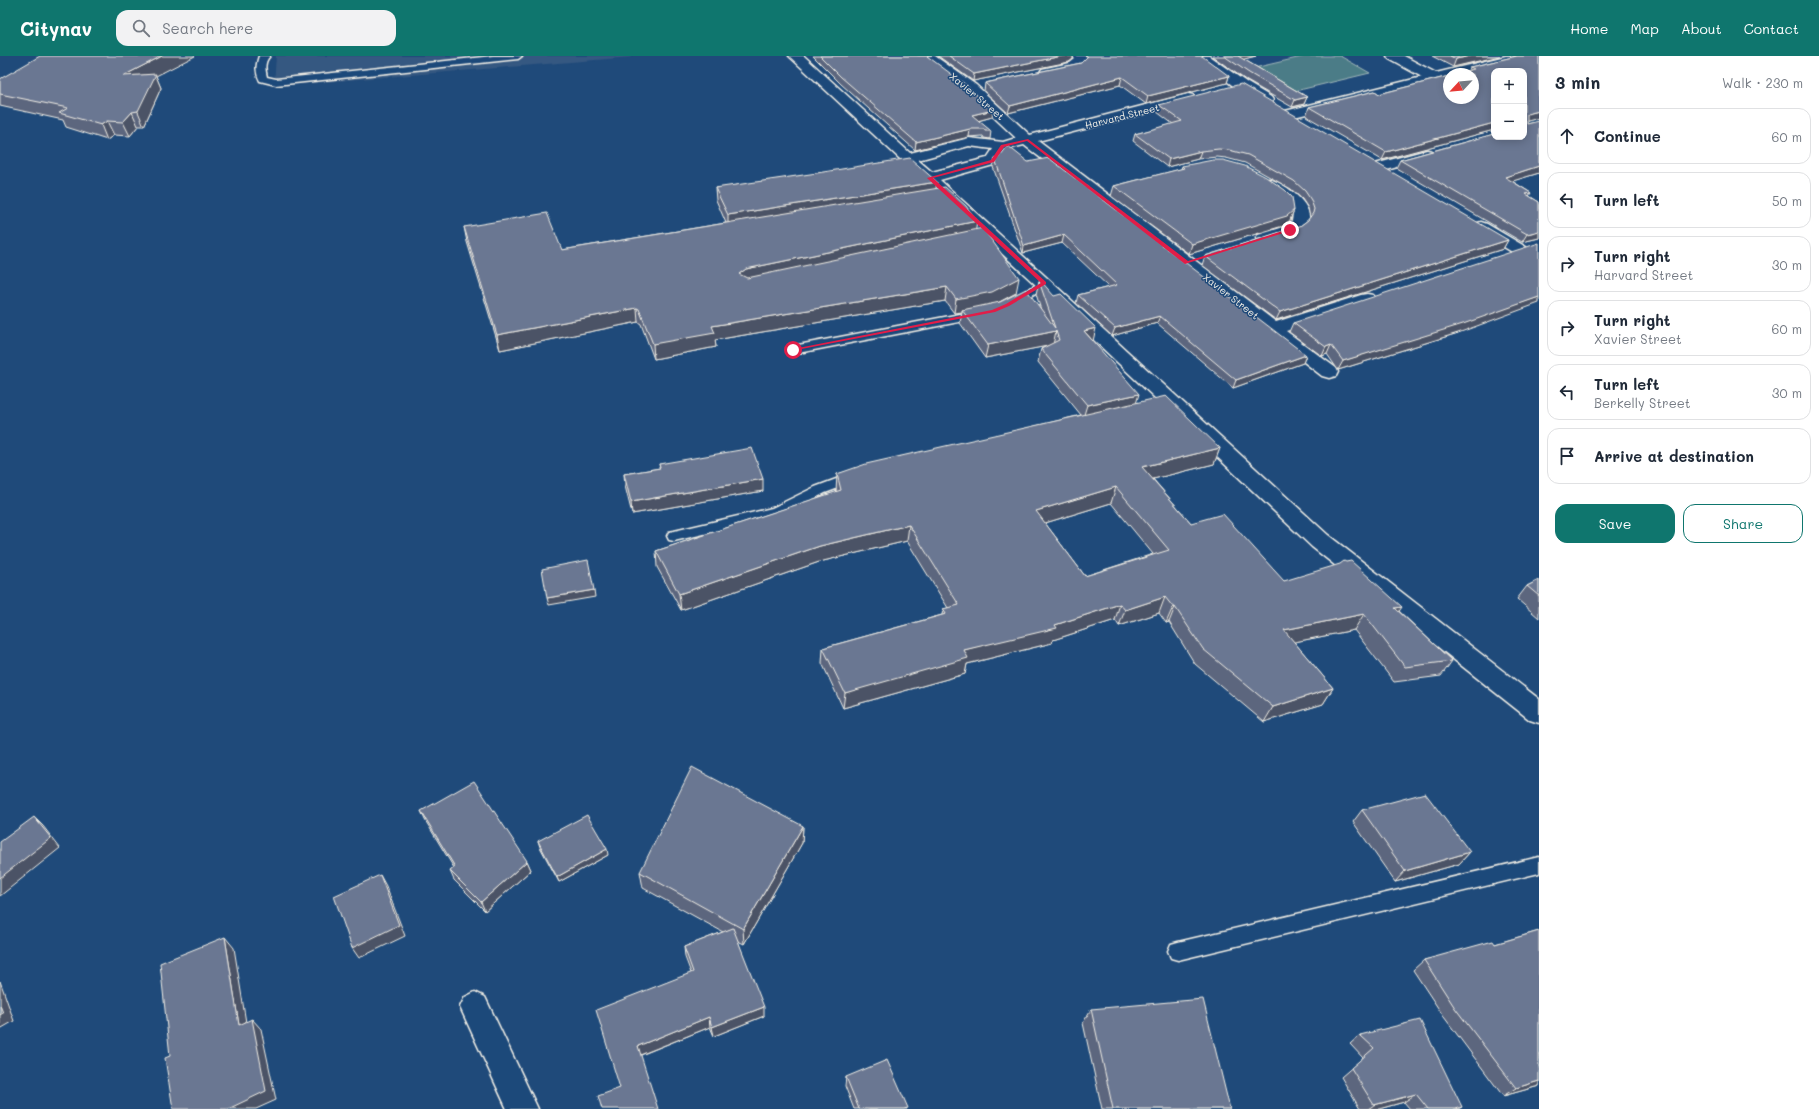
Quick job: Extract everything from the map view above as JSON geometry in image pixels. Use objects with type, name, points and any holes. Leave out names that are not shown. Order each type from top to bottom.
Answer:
[{"type":"street","points":[[796,56],[930,178],[942,197],[984,238],[1044,283],[1165,405],[1320,541],[1539,713]]},
{"type":"street","name":"Xavier Street","points":[[926,56],[979,87],[1028,140],[1096,193],[1194,260],[1273,329],[1329,372]]},
{"type":"street","points":[[1038,74],[1074,66],[1082,60],[1079,56]]},
{"type":"street","points":[[1200,56],[1241,85],[1304,122]]},
{"type":"street","points":[[1394,56],[1435,78]]},
{"type":"street","points":[[1472,68],[1513,57]]},
{"type":"street","points":[[1290,114],[1443,76]]},
{"type":"street","points":[[1226,89],[1241,85]]},
{"type":"street","name":"Harvard Street","points":[[908,158],[969,142],[1003,146],[1203,95]]},
{"type":"street","points":[[930,178],[992,161],[1003,146]]},
{"type":"street","points":[[1380,167],[1441,150]]},
{"type":"street","points":[[1366,159],[1400,179]]},
{"type":"street","points":[[1253,242],[1290,230],[1300,223],[1302,214],[1297,205],[1289,197],[1258,177]]},
{"type":"street","points":[[1096,193],[1112,188]]},
{"type":"street","points":[[1467,218],[1527,248],[1498,257]]},
{"type":"street","points":[[1273,329],[1385,293]]},
{"type":"street","points":[[476,1007],[523,1109]]},
{"type":"lane","points":[[266,56],[263,57],[260,68],[263,79],[276,82],[518,56]]},
{"type":"lane","points":[[793,350],[997,310],[1044,283]]},
{"type":"lane","points":[[674,536],[776,512],[820,490],[869,473]]},
{"type":"lane","points":[[1178,951],[1539,865]]},
{"type":"shaded area","points":[[276,56],[631,56],[632,57],[274,86]]},
{"type":"green space","points":[[1306,56],[1340,56],[1370,73],[1291,92],[1254,68]]},
{"type":"building","points":[[40,56],[162,56],[123,76],[156,74],[138,111],[132,112],[123,122],[107,121],[101,125],[59,113],[68,108],[0,94],[0,79]]},
{"type":"building","points":[[820,56],[927,56],[966,85],[993,110],[972,115],[991,131],[985,131],[984,129],[970,129],[916,142],[841,77]]},
{"type":"building","points":[[949,56],[1062,56],[974,74]]},
{"type":"building","points":[[1088,56],[1202,56],[1229,76],[1148,96],[1122,77],[1010,106],[985,83],[1081,63]]},
{"type":"building","points":[[1224,56],[1238,56],[1307,97],[1295,100],[1249,73]]},
{"type":"building","points":[[1450,56],[1471,56],[1456,59]]},
{"type":"building","points":[[1517,56],[1539,56],[1539,111],[1527,114],[1527,68],[1491,68],[1491,124],[1386,152],[1309,107],[1375,91],[1379,94],[1443,78],[1443,104],[1479,104],[1479,68],[1470,67]]},
{"type":"building","points":[[1241,84],[1508,240],[1280,312],[1205,256],[1300,226],[1308,220],[1314,209],[1311,200],[1305,191],[1294,181],[1248,155],[1219,149],[1201,151],[1169,159],[1135,134],[1182,121],[1159,105]]},
{"type":"building","points":[[1539,121],[1539,166],[1505,177],[1531,193],[1526,194],[1539,202],[1539,231],[1527,234],[1400,160],[1491,135],[1491,140],[1527,140],[1527,124]]},
{"type":"building","points":[[1008,146],[1028,162],[1049,158],[1306,355],[1236,380],[1160,316],[1115,328],[1078,295],[1117,285],[1064,235],[1024,246],[995,159],[999,157]]},
{"type":"building","points":[[910,158],[937,182],[728,215],[715,188],[817,173]]},
{"type":"building","points":[[1213,160],[1223,160],[1245,166],[1266,177],[1285,190],[1292,197],[1294,210],[1287,216],[1192,244],[1114,186],[1184,168],[1182,166]]},
{"type":"building","points":[[945,187],[966,206],[977,221],[746,269],[739,274],[747,278],[983,228],[1019,278],[992,292],[956,299],[947,287],[712,326],[715,333],[653,344],[639,309],[637,308],[497,335],[464,227],[547,213],[562,250]]},
{"type":"building","points":[[1539,243],[1539,297],[1463,324],[1343,361],[1331,345],[1326,347],[1293,323]]},
{"type":"building","points":[[1040,280],[1054,296],[1061,294],[1096,328],[1084,331],[1139,394],[1087,405],[1041,349],[1059,340],[1056,331],[988,345],[962,310],[1000,302],[1026,289],[1055,328],[1039,281]]},
{"type":"building","points":[[1166,396],[1220,448],[1142,467],[1191,523],[1223,514],[1284,581],[1340,564],[1344,561],[1351,561],[1402,607],[1395,608],[1452,661],[1405,667],[1364,614],[1284,630],[1333,688],[1273,707],[1203,649],[1175,607],[1173,607],[1165,597],[1125,610],[1120,604],[1055,625],[1057,628],[964,650],[968,658],[845,693],[823,648],[946,614],[943,609],[959,605],[909,525],[820,546],[679,594],[656,551],[841,490],[837,474],[866,464]],"holes":[[[1116,487],[1169,550],[1085,576],[1036,511]]]},
{"type":"building","points":[[752,448],[763,479],[631,502],[624,474],[660,468],[659,464]]},
{"type":"building","points":[[588,560],[594,590],[547,598],[542,569]]},
{"type":"building","points":[[1539,580],[1539,596],[1527,586]]},
{"type":"building","points":[[692,767],[803,826],[743,929],[640,872]]},
{"type":"building","points":[[474,781],[527,861],[481,902],[450,871],[455,867],[421,811]]},
{"type":"building","points":[[1425,793],[1470,852],[1405,871],[1362,810]]},
{"type":"building","points":[[587,815],[607,849],[557,877],[538,841]]},
{"type":"building","points":[[34,817],[51,838],[0,878],[0,842]]},
{"type":"building","points":[[380,875],[399,925],[352,948],[334,896]]},
{"type":"building","points":[[733,928],[764,1007],[712,1027],[709,1017],[638,1046],[658,1109],[602,1109],[598,1096],[620,1088],[596,1010],[693,972],[684,947]]},
{"type":"building","points":[[1539,931],[1539,1081],[1516,1088],[1455,1008],[1424,960],[1493,941],[1495,944]]},
{"type":"building","points":[[225,937],[239,1025],[252,1019],[266,1091],[228,1109],[173,1109],[165,1058],[170,1056],[160,963]]},
{"type":"building","points":[[1203,999],[1230,1109],[1113,1109],[1091,1009]]},
{"type":"building","points":[[0,1005],[3,1013],[0,1015]]},
{"type":"building","points":[[1420,1020],[1462,1107],[1456,1109],[1428,1109],[1416,1094],[1374,1105],[1351,1068],[1374,1048],[1360,1035]]},
{"type":"building","points":[[887,1060],[908,1108],[859,1109],[846,1077]]},
{"type":"route","points":[[793,350],[993,311],[1007,305],[1026,292],[1044,283],[930,178],[992,161],[1003,146],[1028,140],[1187,262],[1290,230]]}]
